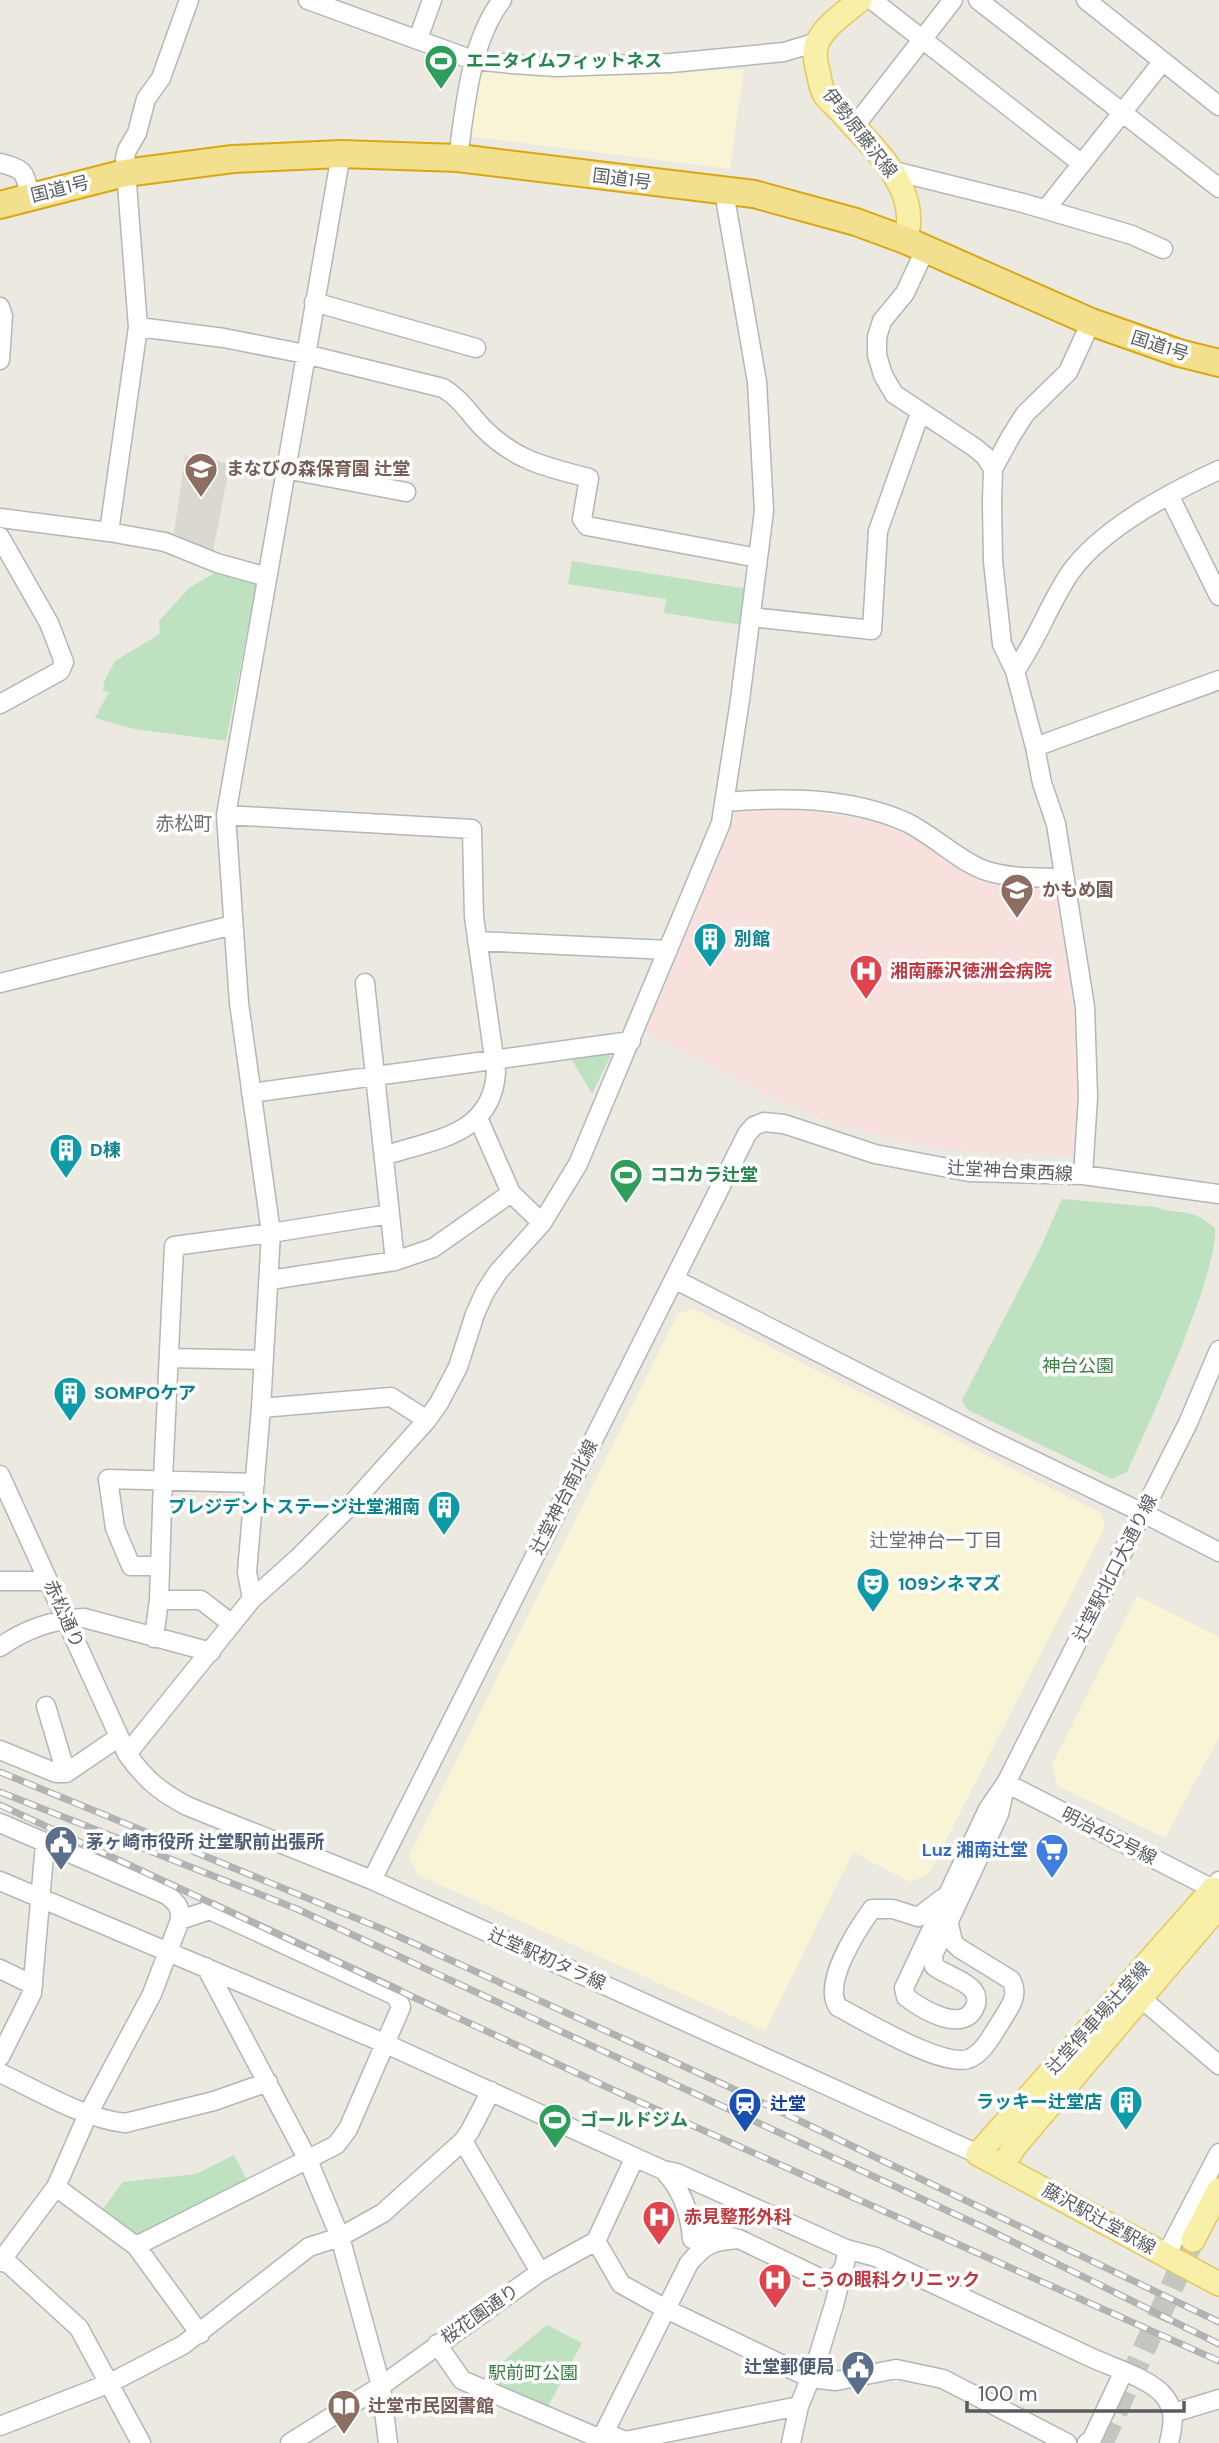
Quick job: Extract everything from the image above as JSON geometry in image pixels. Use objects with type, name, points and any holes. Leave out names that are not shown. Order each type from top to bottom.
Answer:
[{"type":"highway","name":"国道1号","points":[[0,205],[125,173],[233,159],[341,154],[458,158],[754,194],[856,222],[1091,322],[1179,353],[1219,363]]},
{"type":"main road","points":[[817,42],[832,24],[860,0]]},
{"type":"main road","name":"伊勢原藤沢線","points":[[817,42],[815,53],[824,93],[894,171],[902,191],[915,245]]},
{"type":"main road","name":"辻堂停車場辻堂線","points":[[1002,2166],[1015,2146],[1142,1999],[1217,1892]]},
{"type":"main road","name":"辻堂停車場辻堂線","points":[[978,2154],[1217,1892]]},
{"type":"main road","name":"藤沢駅辻堂駅線","points":[[978,2154],[1166,2255],[1217,2277]]},
{"type":"main road","points":[[1194,2241],[1219,2190]]},
{"type":"street","points":[[109,532],[138,327],[125,173],[127,150],[137,133],[146,99],[161,78],[189,0]]},
{"type":"street","points":[[308,0],[473,60],[555,67],[671,63],[784,52],[817,42]]},
{"type":"street","points":[[418,39],[432,0]]},
{"type":"street","points":[[458,158],[473,60],[492,14],[502,0]]},
{"type":"street","points":[[873,0],[1082,164]]},
{"type":"street","points":[[854,127],[953,0]]},
{"type":"street","points":[[978,0],[1219,188]]},
{"type":"street","points":[[1096,3],[1219,106]]},
{"type":"street","points":[[1046,209],[1163,61]]},
{"type":"street","points":[[252,1599],[247,1572],[261,1408],[271,1233],[239,1003],[226,815],[341,154]]},
{"type":"street","points":[[0,163],[24,172],[30,196]]},
{"type":"street","points":[[894,171],[1046,209],[1132,236],[1163,249]]},
{"type":"street","points":[[127,1754],[252,1599],[348,1508],[439,1403],[457,1367],[485,1292],[498,1272],[542,1223],[578,1164],[717,833],[726,802],[764,511],[757,382],[724,192]]},
{"type":"street","points":[[915,245],[905,293],[883,321],[877,337],[877,355],[883,375],[894,394],[980,451],[993,469]]},
{"type":"street","points":[[314,302],[476,348]]},
{"type":"street","points":[[0,307],[3,316],[0,360]]},
{"type":"street","points":[[1083,1175],[1088,1097],[1085,1007],[1056,824],[1042,783],[1015,671],[1002,644],[993,561],[993,469],[1025,414],[1068,372],[1091,322]]},
{"type":"street","points":[[138,327],[224,338],[305,354],[443,388],[456,396],[482,427],[518,456],[540,466],[589,478],[582,519],[587,526],[758,558]]},
{"type":"street","points":[[751,617],[872,630],[878,531],[920,413]]},
{"type":"street","points":[[285,469],[407,492]]},
{"type":"street","points":[[1015,671],[1029,651],[1060,590],[1083,557],[1106,537],[1168,495],[1219,470]]},
{"type":"street","points":[[1168,495],[1219,596]]},
{"type":"street","points":[[0,518],[165,542],[217,563],[267,577]]},
{"type":"street","points":[[0,537],[49,623],[64,662],[60,671],[0,704]]},
{"type":"street","points":[[1035,747],[1219,680]]},
{"type":"street","points":[[726,802],[782,799],[852,805],[905,822],[983,870],[1010,875],[1065,878]]},
{"type":"street","points":[[226,815],[472,829],[474,917],[496,1072],[495,1086],[489,1105],[469,1127],[384,1156]]},
{"type":"street","points":[[0,984],[233,925]]},
{"type":"street","points":[[477,941],[668,950]]},
{"type":"street","points":[[365,983],[395,1261]]},
{"type":"street","points":[[251,1093],[631,1041]]},
{"type":"street","points":[[478,1118],[511,1193],[542,1223]]},
{"type":"street","name":"辻堂神台東西線","points":[[764,1122],[784,1124],[875,1154],[957,1170],[1083,1175],[1219,1194]]},
{"type":"street","name":"辻堂神台南北線","points":[[372,1880],[747,1134],[754,1126],[764,1122]]},
{"type":"street","points":[[270,1280],[395,1261],[433,1248],[511,1193]]},
{"type":"street","points":[[154,1637],[159,1600],[174,1246],[390,1214]]},
{"type":"street","points":[[674,1279],[1219,1552]]},
{"type":"street","name":"辻堂駅北口大通り線","points":[[1006,1783],[1188,1423],[1219,1350]]},
{"type":"street","points":[[169,1358],[264,1360]]},
{"type":"street","points":[[261,1408],[391,1397],[427,1420]]},
{"type":"street","name":"赤松通り","points":[[0,1475],[127,1754]]},
{"type":"street","points":[[160,1566],[131,1566],[115,1528],[108,1479],[255,1483]]},
{"type":"street","points":[[0,1581],[48,1581]]},
{"type":"street","points":[[159,1600],[201,1600],[232,1624]]},
{"type":"street","points":[[0,1647],[8,1633],[66,1619],[84,1618],[211,1652]]},
{"type":"street","points":[[46,1706],[66,1773]]},
{"type":"street","points":[[0,1750],[56,1773],[66,1773],[119,1737]]},
{"type":"street","name":"辻堂駅初タラ線","points":[[127,1754],[144,1777],[163,1793],[187,1806],[372,1880],[978,2154]]},
{"type":"street","points":[[1006,1783],[999,1814],[933,1955],[934,1966],[975,1992],[977,2001],[972,2013],[965,2019],[956,2021],[917,2005],[906,1997],[904,1987],[989,1809],[1006,1783]]},
{"type":"street","name":"明治452号線","points":[[1006,1783],[1217,1892]]},
{"type":"street","points":[[0,1823],[167,1895],[181,1910],[169,1952],[152,1994],[88,2114],[56,2187],[0,2261],[9,2264],[79,2328],[141,2443]]},
{"type":"street","points":[[0,2057],[32,1993],[45,1844]]},
{"type":"street","points":[[0,1881],[384,2043],[663,2170],[677,2173],[846,2249],[876,2257],[1123,2373],[1152,2384],[1165,2397],[1173,2413],[1172,2442]]},
{"type":"street","points":[[946,1896],[918,1917],[893,1909],[872,1909],[860,1926],[838,1971],[834,1987],[834,2001],[838,2007],[928,2053],[967,2059],[978,2053],[1015,1998],[1016,1987],[1011,1980],[959,1948],[953,1942],[949,1924]]},
{"type":"street","points":[[136,2246],[336,2146],[348,2129],[401,2007],[396,1996],[210,1910],[180,1920]]},
{"type":"street","points":[[206,1967],[309,2160],[340,2237],[381,2386],[388,2443]]},
{"type":"street","points":[[0,1969],[33,1985]]},
{"type":"street","points":[[1142,1999],[1219,2065]]},
{"type":"street","points":[[0,2073],[88,2114],[125,2123],[214,2101],[268,2082]]},
{"type":"street","points":[[0,2426],[110,2383],[183,2345],[309,2247],[340,2237],[383,2213],[463,2141],[491,2091]]},
{"type":"street","points":[[463,2141],[540,2272]]},
{"type":"street","points":[[1166,2255],[1219,2153]]},
{"type":"street","points":[[635,2157],[596,2241],[621,2284],[666,2309],[810,2378],[836,2381],[896,2370],[943,2379],[1067,2443]]},
{"type":"street","points":[[663,2170],[681,2192],[689,2221],[689,2263]]},
{"type":"street","points":[[689,2221],[703,2185]]},
{"type":"street","points":[[56,2187],[136,2246],[200,2334]]},
{"type":"street","points":[[689,2221],[739,2239],[824,2280],[833,2279],[841,2273],[847,2261],[846,2249]]},
{"type":"street","points":[[601,2438],[689,2263],[701,2249],[711,2243],[739,2239]]},
{"type":"street","name":"桜花園通り","points":[[290,2443],[381,2386],[540,2272],[596,2241]]},
{"type":"street","points":[[791,2443],[799,2406],[834,2305],[838,2289],[833,2279]]},
{"type":"street","points":[[437,2344],[462,2380],[601,2438],[625,2441],[799,2406]]},
{"type":"street","points":[[1087,2443],[1092,2440],[1123,2373]]},
{"type":"street","points":[[1173,2413],[1219,2399]]},
{"type":"shaded area","points":[[479,66],[628,74],[744,69],[730,169],[467,136]]},
{"type":"shaded area","name":"まなびの森保育園 辻堂","points":[[185,455],[230,464],[213,551],[174,534]]},
{"type":"shaded area","name":"湘南藤沢徳洲会病院","points":[[784,808],[876,822],[902,832],[939,852],[963,872],[985,883],[1052,888],[1056,892],[1075,1021],[1078,1079],[1075,1138],[1079,1139],[1078,1156],[962,1151],[913,1144],[836,1124],[791,1106],[646,1032],[738,811]]},
{"type":"shaded area","points":[[694,1309],[1101,1513],[1105,1527],[929,1874],[910,1882],[853,1852],[765,2031],[418,1875],[409,1856],[678,1313]]},
{"type":"shaded area","points":[[1137,1596],[1219,1637],[1219,1737],[1165,1838],[1058,1786],[1052,1764]]},
{"type":"green space","points":[[572,561],[748,589],[742,625],[664,613],[666,599],[568,584]]},
{"type":"green space","points":[[218,571],[257,581],[226,741],[134,729],[95,718],[109,692],[103,691],[104,682],[115,661],[160,634],[159,621],[189,588]]},
{"type":"green space","points":[[608,1052],[610,1057],[592,1094],[569,1055]]},
{"type":"green space","name":"神台公園","points":[[1062,1199],[1155,1207],[1192,1214],[1215,1228],[1206,1278],[1180,1349],[1127,1472],[1112,1479],[968,1410],[962,1400],[1039,1251]]},
{"type":"green space","points":[[234,2155],[249,2184],[137,2240],[100,2213],[123,2182],[196,2174]]},
{"type":"green space","name":"駅前町公園","points":[[547,2325],[582,2343],[546,2410],[479,2381]]},
{"type":"tunnel","points":[[1102,2443],[1193,2240]]},
{"type":"railway","points":[[0,1772],[380,1928],[725,2085],[1219,2322]]},
{"type":"railway","points":[[0,1792],[297,1909],[989,2230],[1219,2344]]},
{"type":"railway","points":[[0,1805],[622,2094],[1219,2361]]},
{"type":"place","name":"エニタイムフィットネス","points":[[441,91]]},
{"type":"place","name":"まなびの森保育園 辻堂","points":[[201,499]]},
{"type":"place","name":"かもめ園","points":[[1017,920]]},
{"type":"place","name":"別館","points":[[710,969]]},
{"type":"place","name":"湘南藤沢徳洲会病院","points":[[866,1001]]},
{"type":"place","name":"D棟","points":[[66,1180]]},
{"type":"place","name":"ココカラ辻堂","points":[[626,1205]]},
{"type":"place","name":"SOMPOケア","points":[[70,1423]]},
{"type":"place","name":"プレジデントステージ辻堂湘南","points":[[444,1537]]},
{"type":"place","name":"109シネマズ","points":[[873,1614]]},
{"type":"place","name":"茅ヶ崎市役所 辻堂駅前出張所","points":[[61,1872]]},
{"type":"place","name":"Luz 湘南辻堂","points":[[1052,1880]]},
{"type":"place","name":"ラッキー辻堂店","points":[[1126,2132]]},
{"type":"place","name":"辻堂","points":[[745,2134]]},
{"type":"place","name":"ゴールドジム","points":[[555,2150]]},
{"type":"place","name":"赤見整形外科","points":[[659,2247]]},
{"type":"place","name":"こうの眼科クリニック","points":[[775,2310]]},
{"type":"place","name":"辻堂郵便局","points":[[858,2397]]},
{"type":"place","name":"辻堂市民図書館","points":[[344,2436]]},
{"type":"district","name":"赤松町","points":[[184,823]]},
{"type":"district","name":"辻堂神台一丁目","points":[[936,1540]]}]
